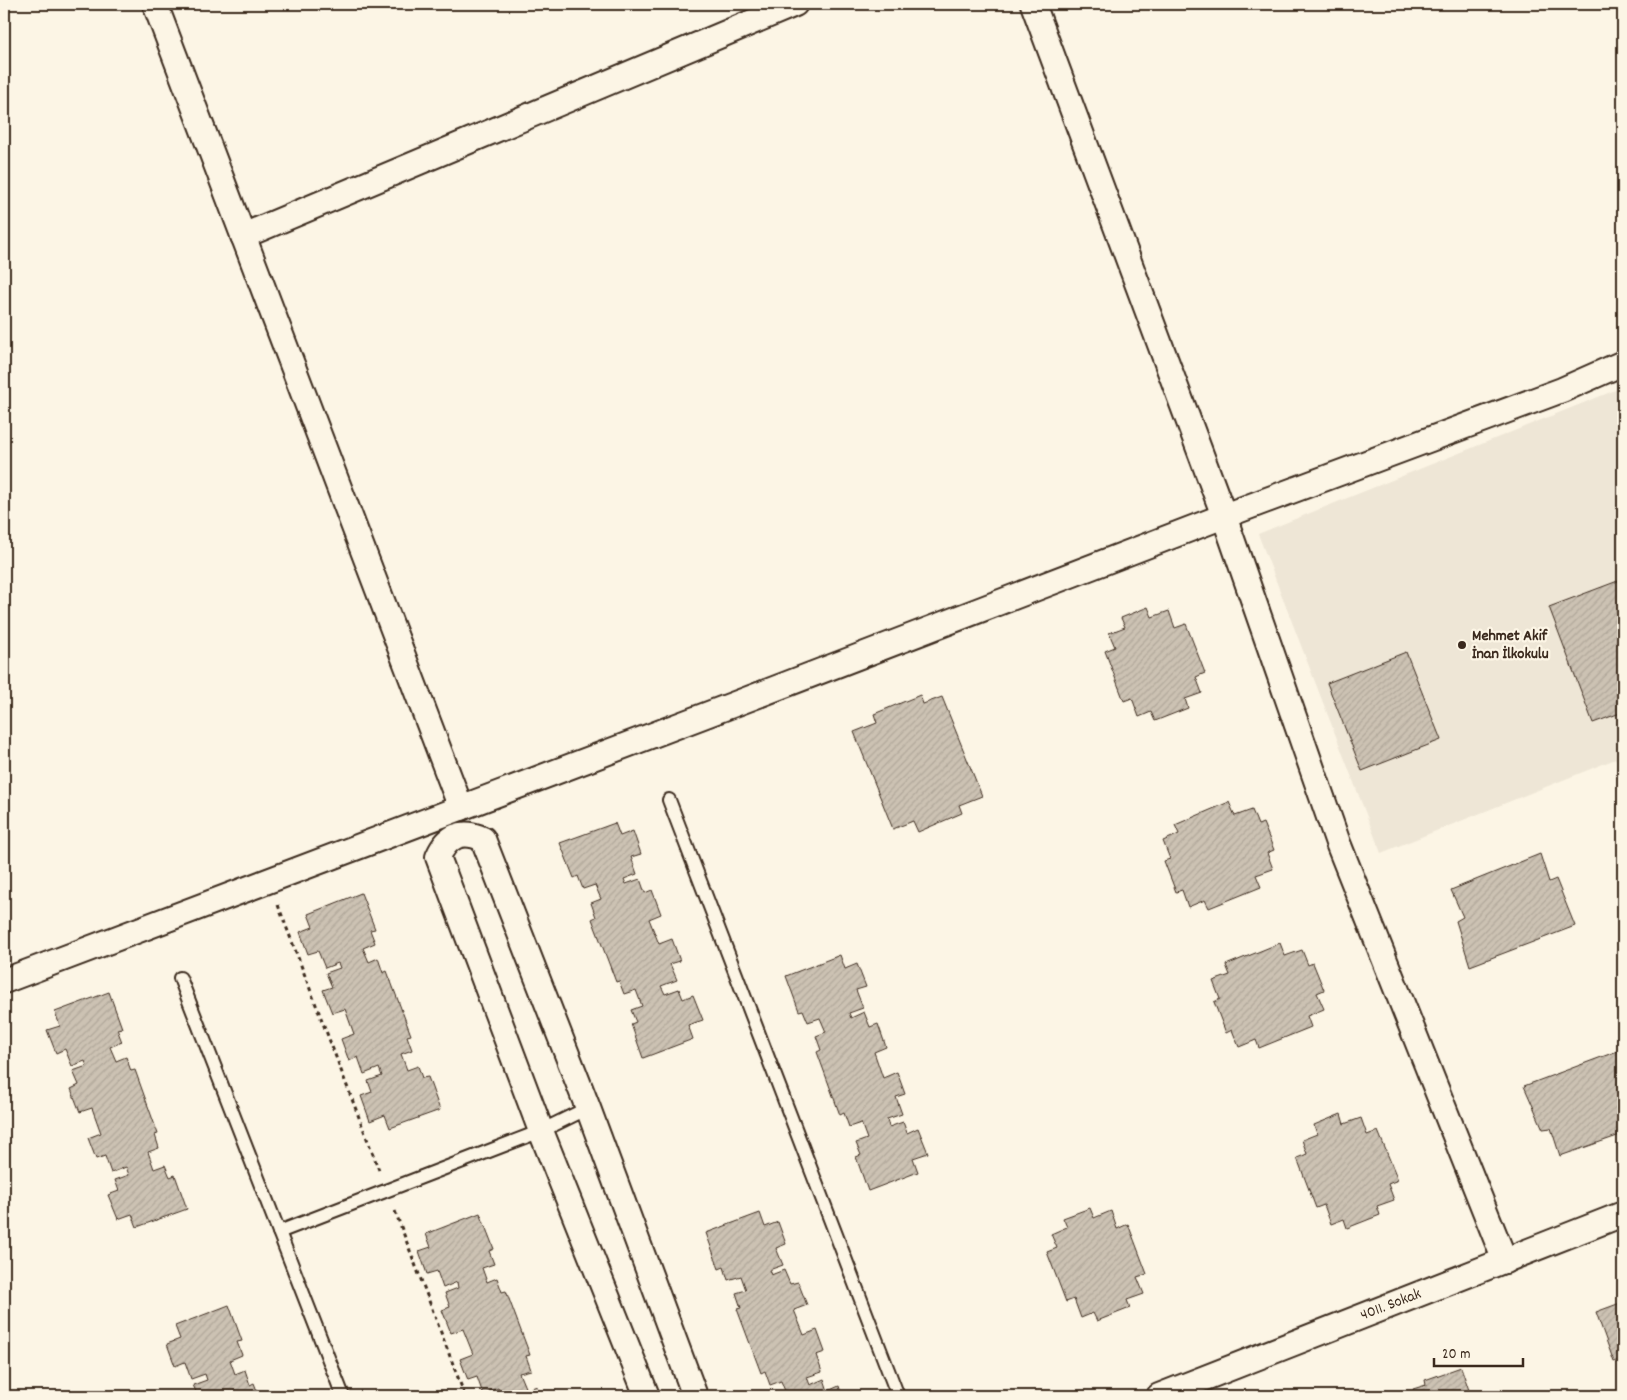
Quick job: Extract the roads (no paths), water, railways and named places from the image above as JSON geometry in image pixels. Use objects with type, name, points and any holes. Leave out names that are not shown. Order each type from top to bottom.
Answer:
[{"type":"street","points":[[155,4],[461,808]]},
{"type":"street","points":[[243,236],[795,4]]},
{"type":"street","points":[[1033,4],[1224,516],[1338,843],[1505,1261]]},
{"type":"street","points":[[4,981],[1224,516],[1562,390],[1623,363]]},
{"type":"street","points":[[647,1396],[541,1131],[438,857],[448,840],[457,835],[475,835],[483,839],[588,1108],[696,1396]]},
{"type":"street","name":"4011. Sokak","points":[[1159,1396],[1623,1214]]},
{"type":"lane","points":[[669,800],[898,1396]]},
{"type":"lane","points":[[180,978],[343,1396]]},
{"type":"lane","points":[[279,1232],[541,1131],[588,1108]]},
{"type":"place","name":"Mehmet Akif İnan İlkokulu","points":[[1462,645]]}]
